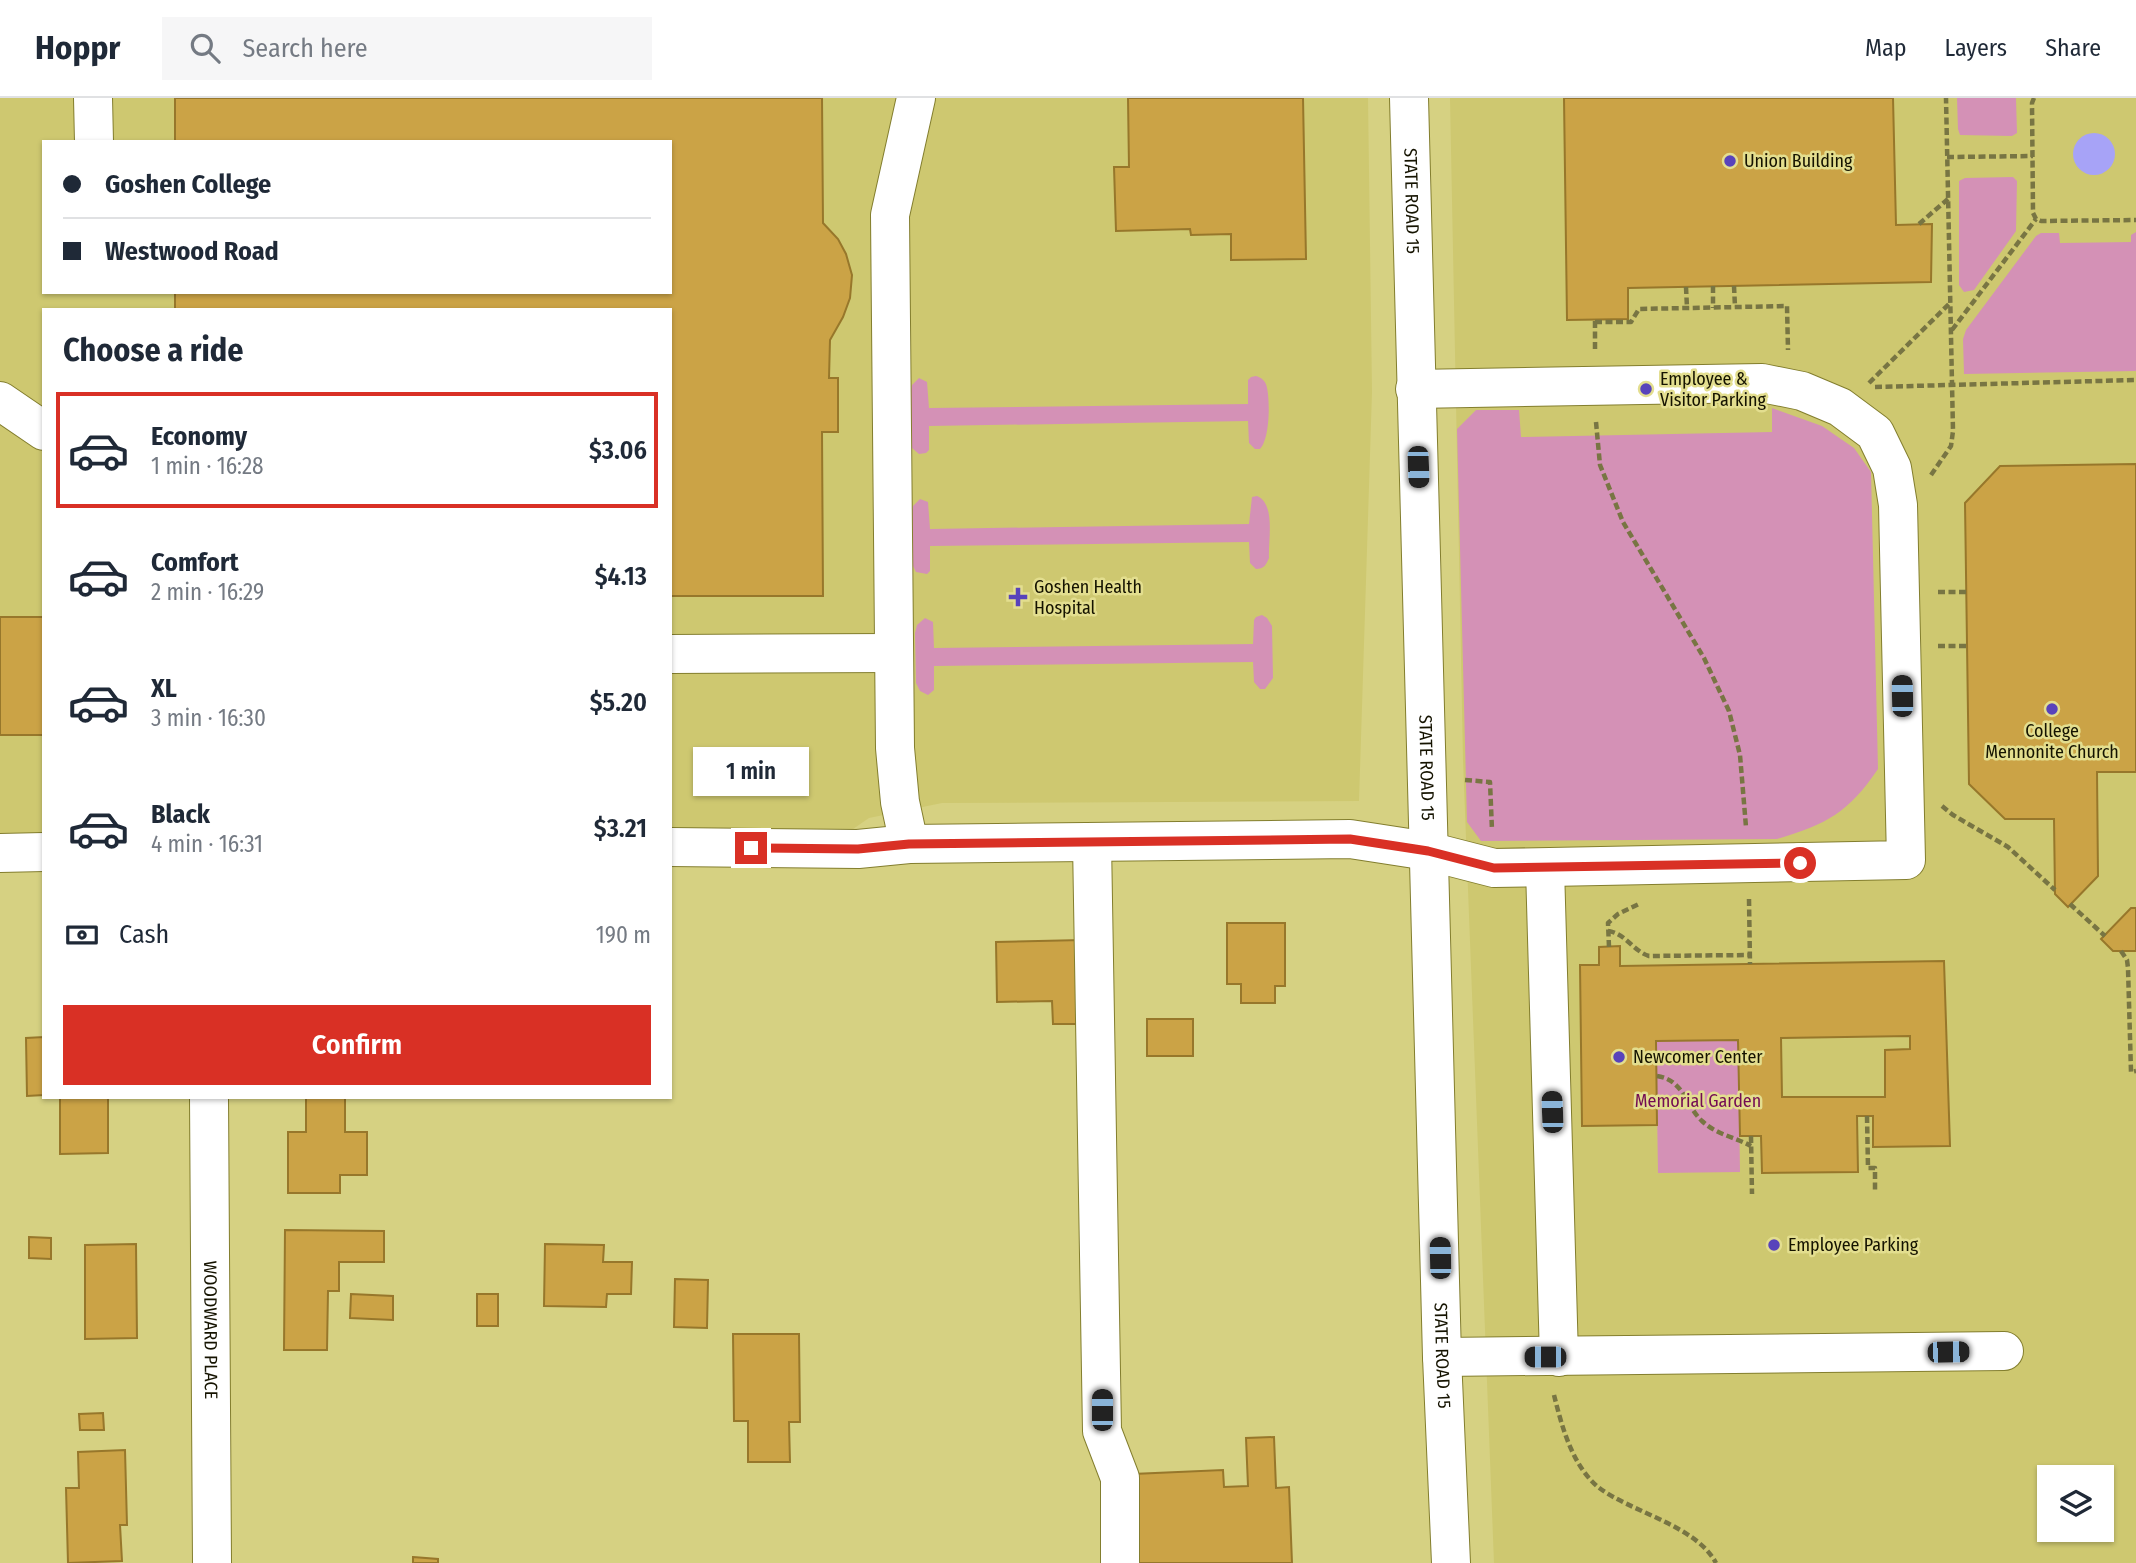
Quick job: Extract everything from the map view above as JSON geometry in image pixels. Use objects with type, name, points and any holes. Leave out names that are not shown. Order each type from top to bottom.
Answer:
[{"type":"main road","points":[[93,98],[94,140]]},
{"type":"main road","points":[[909,844],[900,802],[895,748],[890,215],[916,98]]},
{"type":"main road","name":"STATE ROAD 15","points":[[1409,98],[1442,1357],[1451,1563]]},
{"type":"main road","points":[[672,847],[858,849],[909,844],[1350,839],[1428,851],[1494,868],[1906,860],[1898,505],[1892,468],[1875,433],[1840,407],[1802,391],[1762,383],[1415,389]]},
{"type":"main road","points":[[0,401],[42,430]]},
{"type":"main road","points":[[672,654],[894,653]]},
{"type":"main road","points":[[1092,842],[1102,1431],[1120,1478],[1121,1563]]},
{"type":"main road","points":[[0,853],[42,852]]},
{"type":"main road","points":[[1545,868],[1559,1357]]},
{"type":"main road","name":"WOODWARD PLACE","points":[[209,1099],[212,1563]]},
{"type":"main road","points":[[1442,1357],[2004,1351]]},
{"type":"path","points":[[1922,483],[1937,468],[1951,446],[1953,431],[1946,98]]},
{"type":"path","points":[[2034,98],[2036,219]]},
{"type":"path","points":[[1947,157],[2033,156]]},
{"type":"path","points":[[1919,225],[1948,198]]},
{"type":"path","points":[[2036,219],[2136,220]]},
{"type":"path","points":[[1951,332],[2036,219]]},
{"type":"path","points":[[1713,286],[1713,307]]},
{"type":"path","points":[[1734,286],[1735,307]]},
{"type":"path","points":[[1686,287],[1687,308]]},
{"type":"path","points":[[1951,303],[1868,387],[2136,380]]},
{"type":"path","points":[[1595,320],[1597,440],[1600,465],[1623,522],[1709,667],[1729,711],[1740,755],[1748,864],[1749,964]]},
{"type":"path","points":[[1926,592],[1966,592]]},
{"type":"path","points":[[1927,646],[1967,646]]},
{"type":"path","points":[[1465,780],[1490,782],[1492,844]]},
{"type":"path","points":[[1609,947],[1608,923],[1618,914],[1638,906],[1647,896]]},
{"type":"path","points":[[2070,904],[2105,936]]},
{"type":"path","points":[[1608,931],[1616,932],[1639,953],[1649,956],[1749,955]]},
{"type":"path","points":[[2121,951],[2127,960],[2128,968],[2130,1072],[2136,1072]]},
{"type":"path","points":[[1657,1076],[1673,1081],[1684,1093],[1700,1120],[1719,1134],[1736,1138],[1751,1146]]},
{"type":"path","points":[[1867,1116],[1868,1168],[1875,1168],[1875,1192]]},
{"type":"path","points":[[1751,1136],[1752,1194]]},
{"type":"shaded area","name":"Goshen Health Hospital","points":[[0,98],[1368,98],[1372,392],[1359,801],[942,803],[869,818],[853,829],[672,831],[672,308],[42,308],[42,836],[0,836]]},
{"type":"shaded area","points":[[1450,98],[2136,98],[2136,1563],[1494,1563],[1463,760]]},
{"type":"shaded area","points":[[2094,133],[2109,139],[2115,154],[2109,169],[2094,175],[2079,169],[2073,154],[2079,139]]},
{"type":"green space","points":[[1957,98],[2016,98],[2017,133],[2012,136],[1960,135]]},
{"type":"green space","points":[[2013,177],[2017,181],[2016,231],[1974,290],[1964,292],[1959,285],[1959,181],[1965,178]]},
{"type":"green space","points":[[2136,232],[2136,371],[1964,374],[1963,339],[1966,330],[2036,236],[2041,233],[2059,233],[2060,243],[2131,242],[2131,235]]},
{"type":"green space","points":[[1256,376],[1266,383],[1269,402],[1266,437],[1260,449],[1255,449],[1249,443],[1248,421],[929,426],[929,450],[919,454],[912,448],[910,393],[912,385],[919,378],[927,382],[929,408],[1248,404],[1248,380]]},
{"type":"green space","points":[[1772,408],[1822,426],[1854,448],[1871,472],[1878,769],[1857,796],[1835,815],[1810,828],[1777,839],[1481,841],[1467,822],[1457,429],[1476,410],[1519,410],[1521,437],[1772,432]]},
{"type":"green space","points":[[1257,496],[1267,507],[1270,523],[1269,558],[1259,569],[1250,563],[1249,542],[930,546],[930,571],[927,574],[916,572],[912,564],[911,514],[913,506],[920,499],[928,502],[930,529],[1249,524],[1252,497]]},
{"type":"green space","points":[[1262,615],[1272,626],[1273,678],[1265,689],[1260,689],[1254,682],[1253,662],[934,666],[934,690],[928,695],[920,691],[916,683],[915,633],[917,625],[925,618],[933,622],[934,648],[1253,644],[1254,620]]},
{"type":"green space","name":"Memorial Garden","points":[[1738,1040],[1740,1172],[1658,1173],[1656,1041]]},
{"type":"building","points":[[175,98],[822,98],[823,223],[838,239],[852,275],[850,298],[830,340],[829,378],[838,378],[838,432],[822,432],[823,596],[672,596],[672,308],[175,308],[175,294],[672,294],[672,140],[175,140]]},
{"type":"building","points":[[1128,98],[1303,98],[1306,259],[1231,260],[1231,234],[1191,235],[1190,229],[1116,231],[1114,167],[1129,167]]},
{"type":"building","name":"Union Building","points":[[1564,98],[1893,98],[1896,225],[1932,224],[1931,282],[1628,288],[1628,319],[1567,320]]},
{"type":"building","name":"College Mennonite Church","points":[[2136,464],[2136,772],[2097,772],[2098,876],[2068,907],[2055,894],[2054,819],[2005,819],[1969,784],[1965,503],[2000,466]]},
{"type":"building","points":[[0,617],[42,617],[42,735],[0,735]]},
{"type":"building","points":[[2131,908],[2136,908],[2136,951],[2113,951],[2101,939]]},
{"type":"building","points":[[1227,923],[1285,923],[1285,986],[1275,986],[1275,1003],[1241,1003],[1241,984],[1227,984]]},
{"type":"building","points":[[1082,940],[1084,1024],[1053,1024],[1052,1001],[997,1002],[996,942]]},
{"type":"building","name":"Newcomer Center","points":[[1620,946],[1620,966],[1944,961],[1950,1146],[1873,1147],[1873,1116],[1857,1116],[1858,1172],[1762,1173],[1761,1136],[1740,1136],[1738,1040],[1656,1041],[1657,1125],[1582,1126],[1580,965],[1599,965],[1599,947]],"holes":[[[1910,1036],[1910,1049],[1885,1050],[1885,1097],[1782,1097],[1781,1038]]]},
{"type":"building","points":[[1147,1019],[1193,1019],[1193,1056],[1147,1056]]},
{"type":"building","points":[[42,1037],[42,1095],[27,1096],[26,1038]]},
{"type":"building","points":[[60,1099],[108,1099],[108,1153],[60,1154]]},
{"type":"building","points":[[306,1099],[345,1099],[345,1132],[367,1132],[367,1175],[340,1175],[340,1193],[288,1193],[288,1132],[306,1132]]},
{"type":"building","points":[[285,1230],[384,1231],[384,1262],[339,1262],[339,1291],[328,1291],[327,1350],[284,1350]]},
{"type":"building","points":[[29,1237],[51,1238],[51,1259],[29,1258]]},
{"type":"building","points":[[136,1244],[137,1338],[85,1339],[85,1245]]},
{"type":"building","points":[[545,1244],[604,1245],[603,1262],[632,1262],[631,1294],[607,1294],[606,1307],[544,1306]]},
{"type":"building","points":[[675,1279],[708,1280],[707,1328],[674,1327]]},
{"type":"building","points":[[351,1294],[393,1296],[393,1320],[350,1318]]},
{"type":"building","points":[[477,1294],[498,1294],[498,1326],[477,1326]]},
{"type":"building","points":[[733,1334],[799,1334],[800,1422],[789,1422],[790,1462],[748,1462],[748,1421],[734,1421]]},
{"type":"building","points":[[103,1413],[104,1430],[80,1430],[79,1414]]},
{"type":"building","points":[[1274,1437],[1276,1488],[1289,1487],[1292,1563],[1136,1563],[1133,1474],[1223,1470],[1224,1487],[1248,1486],[1246,1438]]},
{"type":"building","points":[[125,1450],[127,1525],[120,1525],[122,1561],[68,1563],[66,1488],[79,1488],[78,1452]]},
{"type":"building","points":[[413,1557],[438,1559],[438,1563],[413,1563]]},
{"type":"place","name":"Union Building","points":[[1730,161]]},
{"type":"place","name":"Employee & Visitor Parking","points":[[1646,389]]},
{"type":"place","name":"Goshen Health Hospital","points":[[1018,597]]},
{"type":"place","name":"College Mennonite Church","points":[[2052,709]]},
{"type":"place","name":"Newcomer Center","points":[[1619,1057]]},
{"type":"place","name":"Employee Parking","points":[[1774,1245]]},
{"type":"route","points":[[751,848],[858,849],[909,844],[1350,839],[1428,851],[1494,868],[1800,863]]}]
